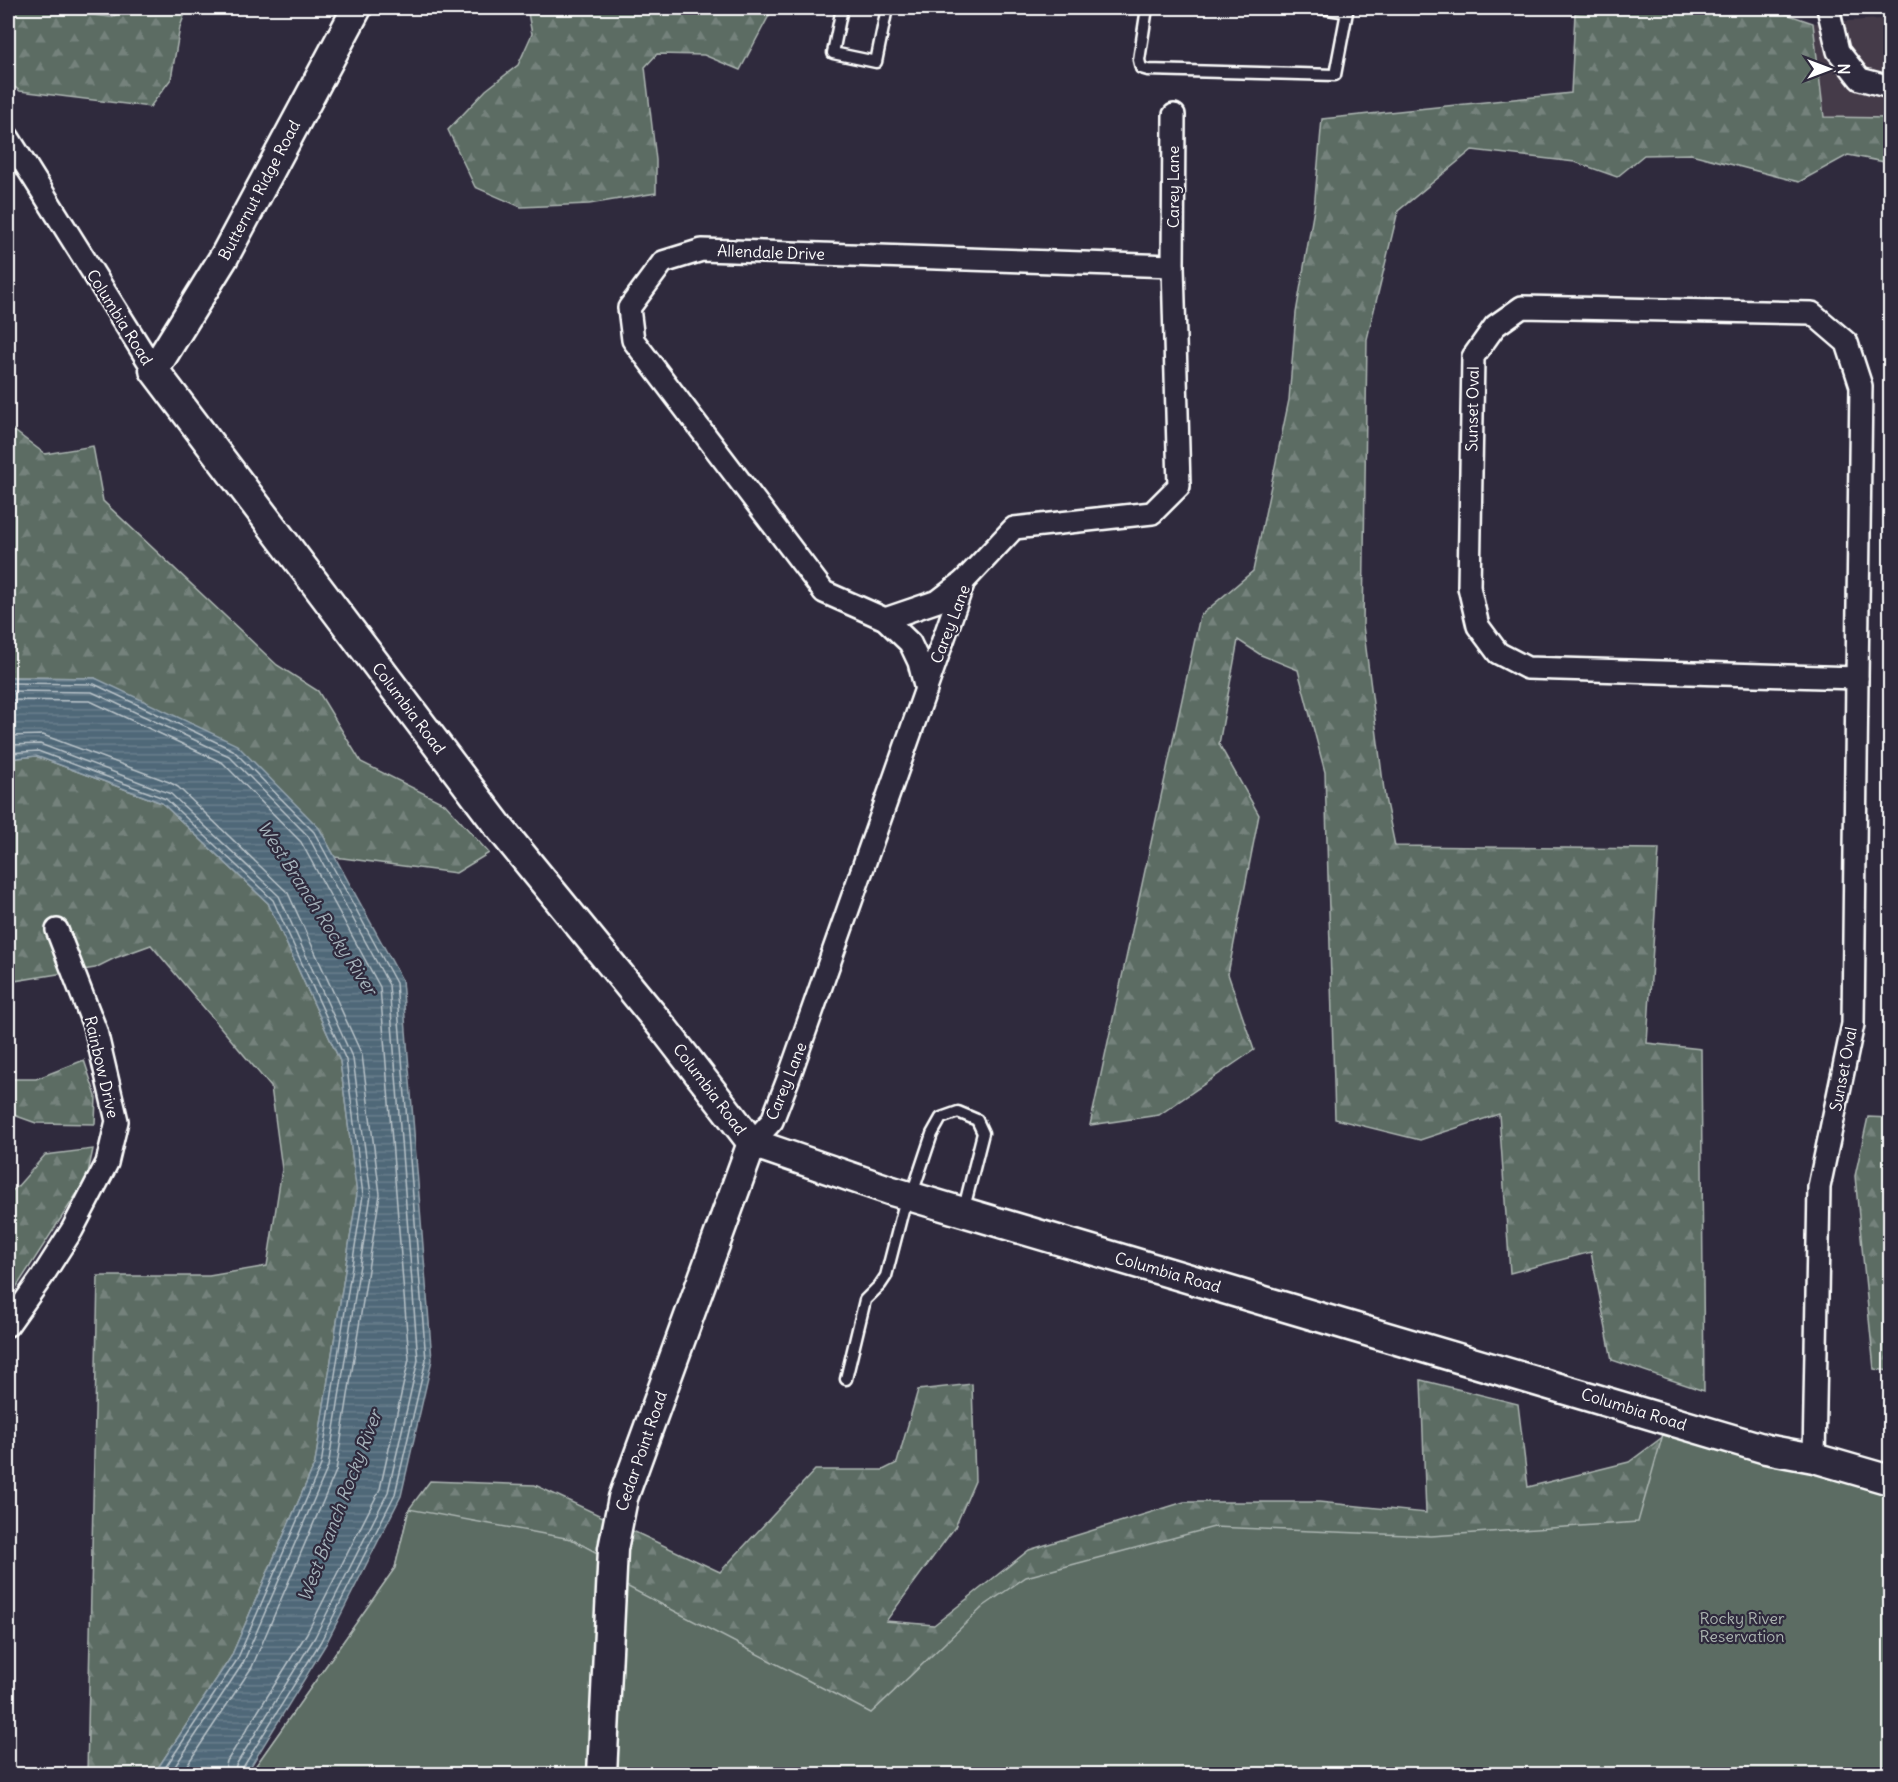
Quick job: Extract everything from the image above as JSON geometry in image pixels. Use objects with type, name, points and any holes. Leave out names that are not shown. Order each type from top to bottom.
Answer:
[{"type":"street","name":"Butternut Ridge Road","points":[[154,370],[224,257],[357,8]]},
{"type":"street","points":[[1828,8],[1838,51],[1860,79],[1890,87]]},
{"type":"street","name":"Carey Lane","points":[[752,1143],[772,1121],[789,1077],[964,582],[1014,528],[1152,513],[1179,486],[1173,266],[1174,115]]},
{"type":"street","name":"Columbia Road","points":[[8,137],[154,370],[499,827],[664,1029],[752,1143],[911,1197],[1766,1449],[1815,1458],[1890,1480]]},
{"type":"street","name":"Allendale Drive","points":[[926,690],[919,662],[910,643],[885,619],[824,592],[633,340],[629,309],[663,262],[702,250],[1173,266]]},
{"type":"street","name":"Sunset Oval","points":[[1815,1458],[1819,1187],[1853,1024],[1857,678],[1860,386],[1847,343],[1812,313],[1522,307],[1495,326],[1473,357],[1469,587],[1478,626],[1498,652],[1527,668],[1857,678]]},
{"type":"street","points":[[885,619],[939,601],[964,582]]},
{"type":"street","name":"Rainbow Drive","points":[[8,1325],[72,1230],[107,1163],[117,1121],[96,1031],[57,930]]},
{"type":"street","name":"Cedar Point Road","points":[[603,1774],[613,1549],[622,1498],[752,1143]]},
{"type":"lane","points":[[842,8],[833,53],[876,62],[887,8]]},
{"type":"lane","points":[[1148,8],[1138,60],[1141,68],[1335,75],[1347,12],[1321,8]]},
{"type":"lane","points":[[846,1379],[865,1300],[886,1276],[903,1210],[911,1197],[937,1124],[941,1118],[951,1113],[964,1113],[977,1120],[983,1133],[963,1212]]},
{"type":"shaded area","points":[[1890,20],[1890,118],[1824,117],[1813,23]]},
{"type":"green space","points":[[8,8],[111,17],[131,8],[187,8],[180,27],[171,79],[150,107],[20,91],[8,82]]},
{"type":"green space","points":[[527,8],[773,8],[740,70],[704,55],[657,54],[645,67],[656,160],[656,193],[589,204],[521,207],[475,187],[448,130],[486,90],[518,65],[532,34]]},
{"type":"green space","points":[[1607,8],[1769,8],[1813,23],[1824,117],[1890,118],[1890,163],[1848,155],[1799,182],[1691,154],[1644,155],[1617,177],[1575,162],[1472,150],[1398,211],[1367,339],[1363,625],[1385,798],[1395,846],[1659,849],[1647,1043],[1701,1049],[1704,1391],[1612,1360],[1591,1252],[1510,1273],[1499,1114],[1420,1140],[1335,1119],[1325,772],[1298,670],[1261,655],[1238,640],[1219,744],[1259,815],[1228,974],[1254,1050],[1159,1115],[1090,1125],[1200,616],[1253,571],[1289,400],[1296,313],[1314,209],[1322,119],[1571,93],[1575,13]]},
{"type":"green space","points":[[8,426],[45,454],[93,446],[103,501],[277,665],[318,691],[361,762],[445,804],[489,853],[456,873],[335,857],[319,828],[95,678],[8,677]]},
{"type":"green space","points":[[36,756],[162,803],[268,903],[340,1061],[357,1194],[315,1463],[231,1657],[154,1774],[87,1774],[98,1276],[209,1276],[267,1266],[282,1169],[271,1087],[151,945],[95,968],[8,982],[8,759]]},
{"type":"green space","points":[[84,1060],[96,1096],[95,1124],[36,1123],[8,1113],[8,1079],[36,1079]]},
{"type":"green space","points":[[1868,1117],[1890,1118],[1890,1371],[1874,1369],[1855,1176]]},
{"type":"green space","points":[[93,1149],[87,1178],[8,1300],[8,1194],[45,1155]]},
{"type":"green space","name":"Rocky River Reservation","points":[[1421,1380],[1518,1404],[1528,1487],[1629,1462],[1672,1430],[1890,1774],[250,1774],[395,1568],[409,1509],[430,1481],[535,1485],[720,1572],[815,1470],[883,1470],[897,1463],[918,1390],[972,1384],[975,1481],[955,1527],[886,1621],[934,1625],[1029,1550],[1184,1502],[1319,1502],[1426,1513]]},
{"type":"green space","name":"Rocky River Reservation","points":[[1667,1420],[1890,1483],[1890,1774],[250,1774],[395,1568],[409,1509],[571,1539],[607,1558],[607,1576],[871,1713],[984,1606],[1026,1577],[1214,1527],[1431,1536],[1638,1522]]},
{"type":"water","name":"West Branch Rocky River","points":[[8,677],[95,678],[237,745],[319,828],[402,980],[432,1360],[401,1496],[326,1644],[246,1774],[154,1774],[231,1657],[315,1463],[357,1194],[340,1061],[268,903],[162,803],[36,756],[8,759]]}]
